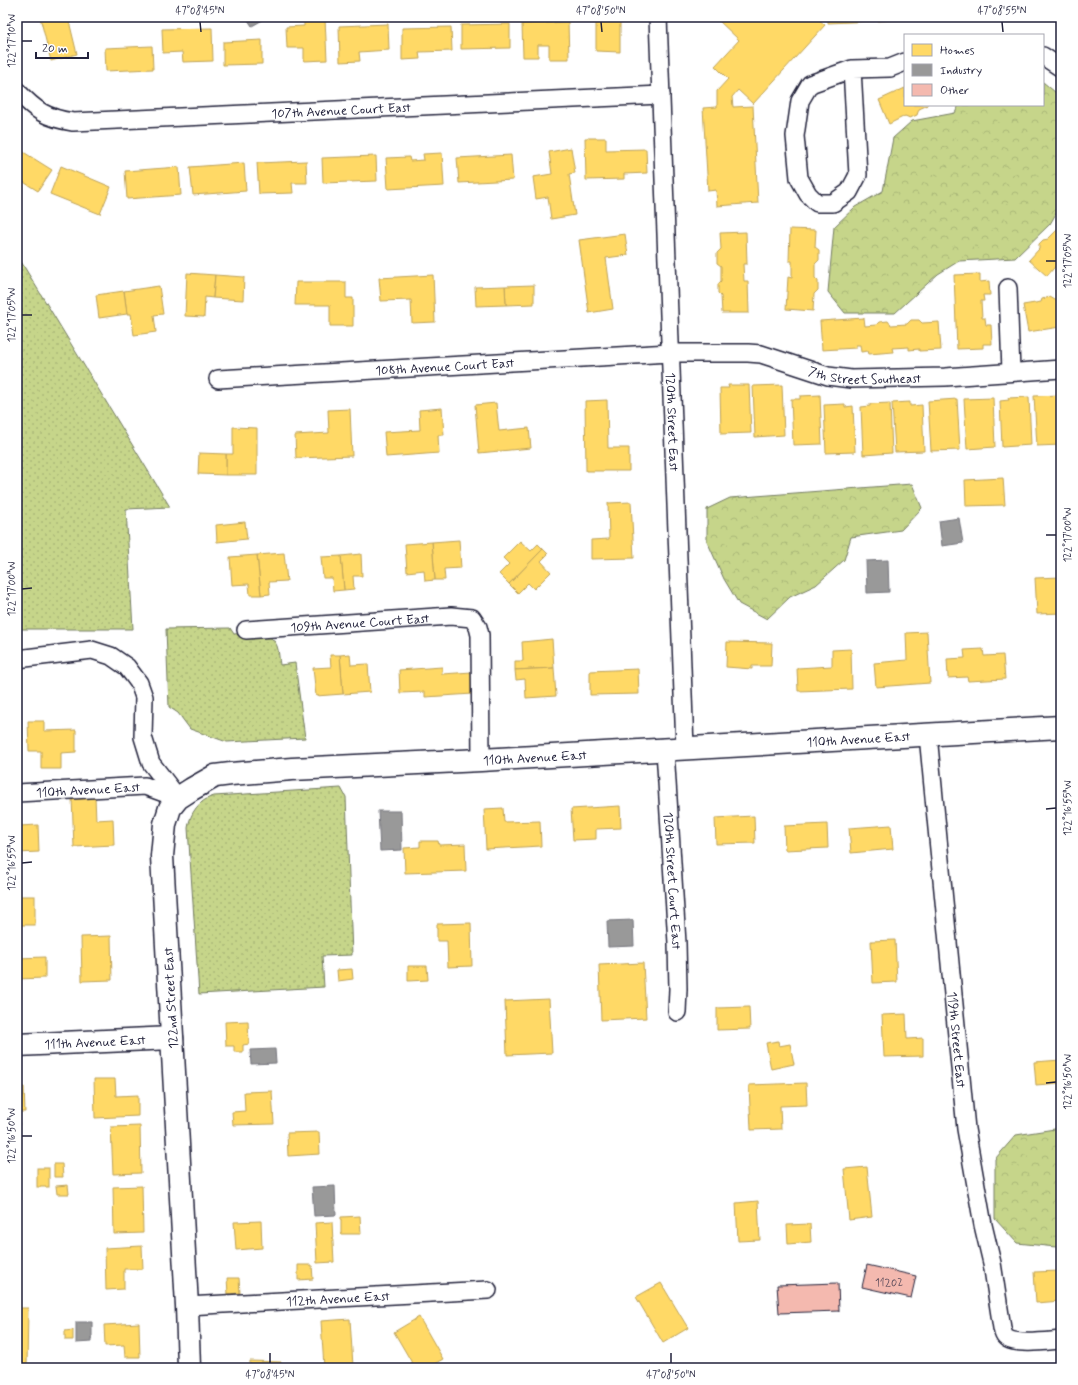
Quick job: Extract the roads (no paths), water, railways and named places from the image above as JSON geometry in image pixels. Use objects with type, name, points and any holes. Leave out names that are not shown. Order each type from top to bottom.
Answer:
[{"type":"street","points":[[658,17],[661,95]]},
{"type":"street","points":[[1044,57],[1061,68]]},
{"type":"street","points":[[852,69],[858,175],[849,192],[833,202],[817,203],[808,194],[799,178],[795,136],[800,101],[810,84],[852,69],[890,68],[904,62]]},
{"type":"street","name":"107th Avenue Court East","points":[[20,100],[45,115],[56,119],[73,122],[661,95]]},
{"type":"street","name":"120th Street East","points":[[661,95],[670,353],[675,749]]},
{"type":"street","points":[[1008,288],[1011,372]]},
{"type":"street","name":"7th Street Southeast","points":[[670,353],[761,354],[828,376],[851,379],[945,377],[1061,369]]},
{"type":"street","name":"108th Avenue Court East","points":[[218,379],[670,353]]},
{"type":"street","name":"109th Avenue Court East","points":[[246,630],[450,616],[472,618],[478,627],[480,635],[481,760]]},
{"type":"street","points":[[17,659],[92,650],[111,656],[127,667],[139,683],[144,697],[144,737],[151,763],[178,798]]},
{"type":"street","name":"110th Avenue East","points":[[17,793],[145,786],[178,798],[215,776],[292,769],[481,760],[1061,727]]},
{"type":"street","name":"119th Street East","points":[[928,735],[966,1129],[983,1225],[992,1263],[1002,1328],[1004,1336],[1009,1340],[1026,1342],[1061,1340]]},
{"type":"street","name":"120th Street Court East","points":[[675,749],[677,1012]]},
{"type":"street","name":"122nd Street East","points":[[178,798],[170,808],[165,824],[162,856],[187,1306],[189,1368]]},
{"type":"street","name":"111th Avenue East","points":[[17,1045],[172,1038]]},
{"type":"street","name":"112th Avenue East","points":[[187,1306],[488,1290]]}]
